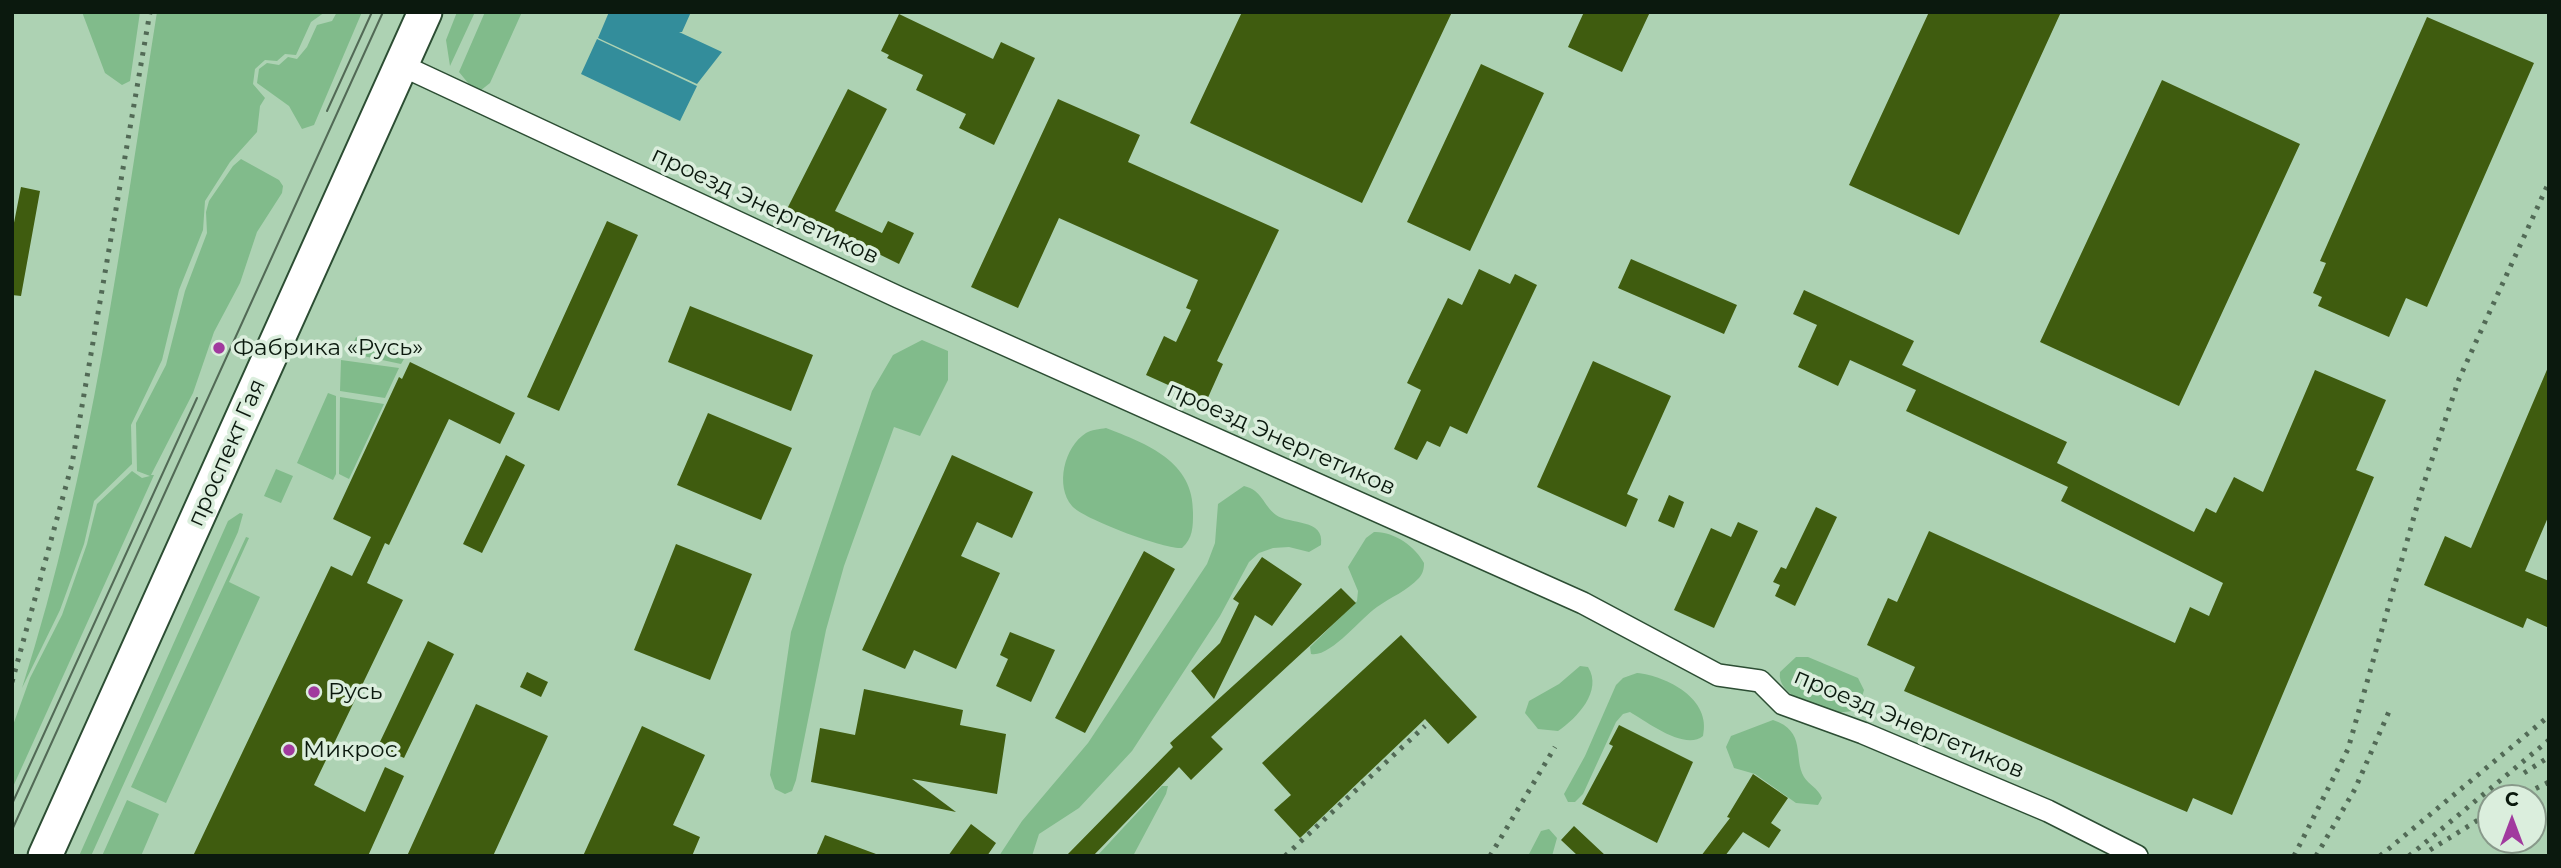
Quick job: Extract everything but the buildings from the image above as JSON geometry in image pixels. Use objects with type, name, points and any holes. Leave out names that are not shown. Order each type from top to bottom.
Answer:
[{"type":"main road","name":"проспект Гая","points":[[45,856],[425,12]]},
{"type":"street","name":"проезд Энергетиков","points":[[401,65],[898,297],[1583,603],[1718,675],[1760,681],[1783,704],[1863,733],[2049,811],[2137,856]]},
{"type":"green space","points":[[82,12],[140,12],[130,81],[122,85],[105,73]]},
{"type":"green space","points":[[157,12],[325,12],[311,22],[296,55],[285,54],[277,61],[265,60],[255,69],[253,84],[265,98],[260,106],[257,132],[230,162],[205,201],[203,230],[179,290],[162,360],[131,425],[132,464],[94,501],[84,544],[60,610],[22,688],[68,522],[86,438],[117,268]]},
{"type":"green space","points":[[337,12],[362,12],[314,125],[302,129],[289,106],[257,83],[259,69],[267,63],[279,65],[288,57],[297,59],[307,47],[317,25],[332,21]]},
{"type":"green space","points":[[457,12],[475,12],[450,66],[446,40]]},
{"type":"green space","points":[[485,12],[522,12],[490,83],[480,91],[473,89],[459,72]]},
{"type":"green space","points":[[241,159],[279,180],[283,186],[282,193],[257,232],[240,283],[214,332],[193,393],[151,475],[154,475],[12,789],[12,728],[30,678],[62,615],[87,544],[97,504],[132,471],[142,478],[150,476],[137,471],[136,423],[166,365],[185,291],[207,233],[206,212],[209,201],[233,166]]},
{"type":"green space","points":[[356,337],[404,359],[401,364],[349,353]]},
{"type":"green space","points":[[922,340],[948,351],[948,380],[920,436],[894,427],[844,566],[826,630],[796,780],[792,791],[785,794],[775,789],[770,775],[791,632],[872,391],[893,355]]},
{"type":"green space","points":[[341,360],[399,368],[385,398],[340,391]]},
{"type":"green space","points":[[328,393],[336,396],[336,474],[333,480],[297,463]]},
{"type":"green space","points":[[340,397],[384,404],[349,479],[339,474]]},
{"type":"green space","points":[[1106,428],[1152,448],[1177,467],[1186,480],[1191,495],[1193,523],[1190,536],[1182,548],[1125,533],[1079,512],[1072,506],[1064,488],[1067,457],[1078,439],[1086,433]]},
{"type":"green space","points":[[276,469],[293,476],[281,503],[264,496]]},
{"type":"green space","points":[[1244,486],[1259,494],[1276,515],[1318,530],[1321,545],[1309,552],[1289,547],[1273,548],[1259,553],[1249,562],[1220,616],[1132,751],[1079,808],[1039,834],[1032,856],[999,856],[1022,821],[1088,743],[1207,564],[1215,543],[1218,504]]},
{"type":"green space","points":[[240,513],[243,514],[238,532],[91,856],[79,856],[228,521]]},
{"type":"green space","points":[[1374,532],[1389,534],[1409,545],[1424,563],[1419,578],[1370,612],[1336,644],[1319,654],[1311,654],[1310,647],[1357,601],[1358,591],[1348,567],[1366,538]]},
{"type":"green space","points":[[246,537],[249,538],[229,582],[260,597],[166,803],[131,787]]},
{"type":"green space","points":[[1796,657],[1808,657],[1858,678],[1864,690],[1858,710],[1835,712],[1799,700],[1791,694],[1780,680],[1780,672]]},
{"type":"green space","points":[[1580,666],[1588,667],[1592,676],[1586,703],[1573,719],[1558,731],[1538,729],[1525,713],[1529,701],[1559,684]]},
{"type":"green space","points":[[1637,673],[1661,679],[1685,692],[1701,711],[1703,736],[1695,740],[1676,738],[1630,712],[1623,714],[1616,722],[1583,794],[1575,802],[1568,802],[1564,794],[1585,756],[1616,685],[1623,678]]},
{"type":"green space","points":[[1773,720],[1784,725],[1795,738],[1804,777],[1822,798],[1818,805],[1796,803],[1755,774],[1734,768],[1726,747],[1731,736]]},
{"type":"green space","points":[[1162,786],[1168,786],[1166,794],[1133,856],[1097,856]]},
{"type":"green space","points":[[127,800],[159,814],[141,856],[102,856]]},
{"type":"green space","points":[[1549,829],[1557,838],[1552,856],[1528,856],[1541,831]]},
{"type":"water","points":[[609,12],[691,12],[682,32],[679,32],[722,52],[697,84],[598,38]]},
{"type":"water","points":[[597,39],[697,86],[680,121],[581,74]]},
{"type":"tram line","points":[[327,111],[372,12]]},
{"type":"tram line","points":[[12,830],[383,12]]},
{"type":"tram line","points":[[12,804],[197,398]]},
{"type":"railway","points":[[12,682],[72,464],[150,12]]},
{"type":"railway","points":[[2294,856],[2348,749],[2421,492],[2459,379],[2549,182]]},
{"type":"railway","points":[[2316,856],[2355,789],[2391,707]]},
{"type":"railway","points":[[2380,856],[2549,716]]},
{"type":"railway","points":[[1285,856],[1425,726]]},
{"type":"railway","points":[[2409,856],[2549,740]]},
{"type":"railway","points":[[1490,856],[1555,747]]},
{"type":"railway","points":[[2524,773],[2549,757]]},
{"type":"railway","points":[[2545,784],[2549,782]]},
{"type":"railway","points":[[2430,850],[2477,821]]},
{"type":"place","name":"Фабрика «Русь»","points":[[219,348]]},
{"type":"place","name":"Русь","points":[[314,692]]},
{"type":"place","name":"Микрос","points":[[289,750]]}]
